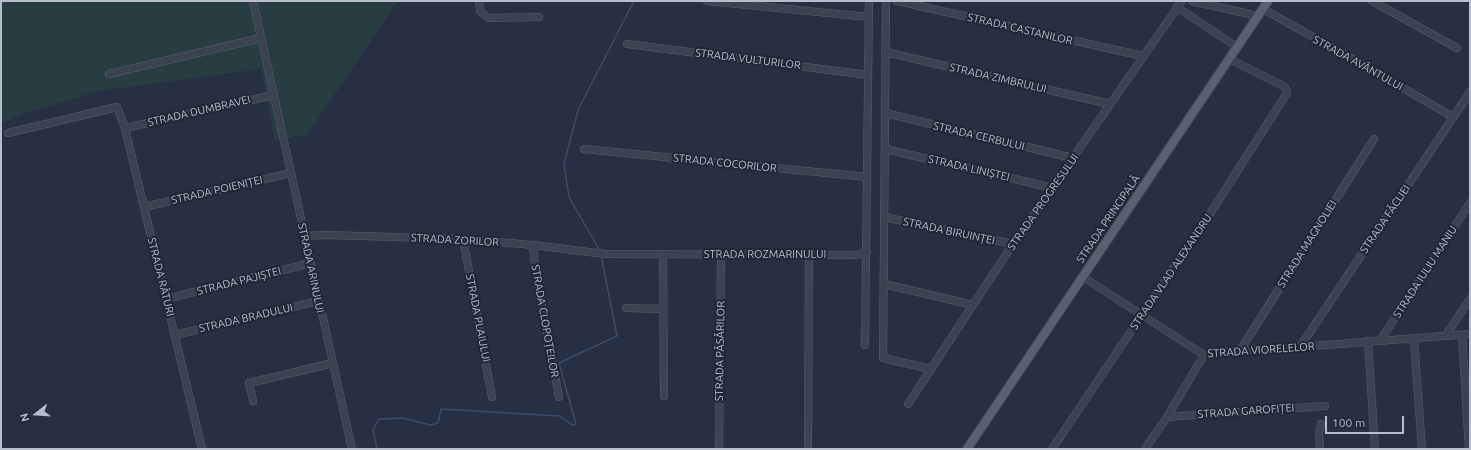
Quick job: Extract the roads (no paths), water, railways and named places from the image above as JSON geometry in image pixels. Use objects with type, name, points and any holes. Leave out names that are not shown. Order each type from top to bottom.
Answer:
[{"type":"main road","name":"STRADA PRINCIPALĂ","points":[[967,449],[1268,1]]},
{"type":"street","name":"STRADA ARINULUI","points":[[253,1],[311,263],[318,301],[352,449]]},
{"type":"street","points":[[480,1],[480,11],[488,18],[538,17]]},
{"type":"street","points":[[707,1],[869,17]]},
{"type":"street","points":[[865,345],[869,1]]},
{"type":"street","points":[[886,1],[883,358],[931,369]]},
{"type":"street","name":"STRADA CASTANILOR","points":[[897,1],[1143,56]]},
{"type":"street","name":"STRADA AVÂNTULUI","points":[[1192,1],[1260,13],[1367,67],[1453,117]]},
{"type":"street","points":[[1372,1],[1457,48]]},
{"type":"street","points":[[1180,4],[1237,46]]},
{"type":"street","name":"STRADA PROGRESULUI","points":[[908,404],[1013,244],[1180,4]]},
{"type":"street","points":[[109,74],[261,38]]},
{"type":"street","name":"STRADA VULTURILOR","points":[[627,44],[868,75]]},
{"type":"street","name":"STRADA ZIMBRULUI","points":[[886,52],[1110,104]]},
{"type":"street","name":"STRADA VLAD ALEXANDRU","points":[[1052,449],[1213,209],[1287,93],[1286,87],[1228,59]]},
{"type":"street","name":"STRADA FĂCLIEI","points":[[1300,347],[1470,92]]},
{"type":"street","name":"STRADA DUMBRAVEI","points":[[125,128],[274,95]]},
{"type":"street","name":"STRADA RÂTURI","points":[[8,132],[117,107],[125,128],[202,449]]},
{"type":"street","name":"STRADA CERBULUI","points":[[885,113],[1073,158]]},
{"type":"street","name":"STRADA MAGNOLIEI","points":[[1241,350],[1374,138]]},
{"type":"street","name":"STRADA COCORILOR","points":[[584,149],[867,177]]},
{"type":"street","name":"STRADA LINIȘTEI","points":[[885,149],[1053,188]]},
{"type":"street","name":"STRADA POIENIȚEI","points":[[144,208],[291,173]]},
{"type":"street","name":"STRADA IULIU MANIU","points":[[1380,341],[1470,204]]},
{"type":"street","name":"STRADA BIRUINȚEI","points":[[884,217],[1013,244]]},
{"type":"street","name":"STRADA ZORILOR","points":[[304,236],[326,235],[463,239],[534,245],[605,254]]},
{"type":"street","name":"STRADA PLAIULUI","points":[[463,239],[492,397]]},
{"type":"street","name":"STRADA CLOPOȚEILOR","points":[[534,245],[535,268],[559,397]]},
{"type":"street","name":"STRADA ROZMARINULUI","points":[[605,254],[856,255],[867,252]]},
{"type":"street","points":[[663,254],[664,396]]},
{"type":"street","name":"STRADA PĂSĂRILOR","points":[[720,449],[721,254]]},
{"type":"street","points":[[808,449],[809,254]]},
{"type":"street","name":"STRADA PAJIȘTEI","points":[[166,299],[311,263]]},
{"type":"street","name":"STRADA VIORELELOR","points":[[1083,277],[1204,355],[1214,352],[1300,347],[1446,335]]},
{"type":"street","points":[[884,284],[973,305]]},
{"type":"street","points":[[1446,335],[1470,299]]},
{"type":"street","name":"STRADA BRADULUI","points":[[175,335],[318,301]]},
{"type":"street","points":[[626,308],[663,309]]},
{"type":"street","points":[[1462,334],[1469,449]]},
{"type":"street","points":[[1446,335],[1470,334]]},
{"type":"street","points":[[1414,338],[1422,449]]},
{"type":"street","points":[[1368,341],[1375,449]]},
{"type":"street","points":[[1145,449],[1167,417],[1204,355]]},
{"type":"street","points":[[253,401],[249,383],[333,363]]},
{"type":"street","name":"STRADA GAROFIȚEI","points":[[1167,417],[1325,406]]},
{"type":"street","points":[[1320,449],[1319,433],[1321,424]]},
{"type":"waterway","points":[[600,251],[569,197],[564,164],[578,110],[634,1]]},
{"type":"waterway","points":[[377,449],[373,430],[379,419],[403,418],[430,425],[438,423],[441,409],[560,416],[572,425],[576,424],[559,363],[617,336],[601,255]]}]
